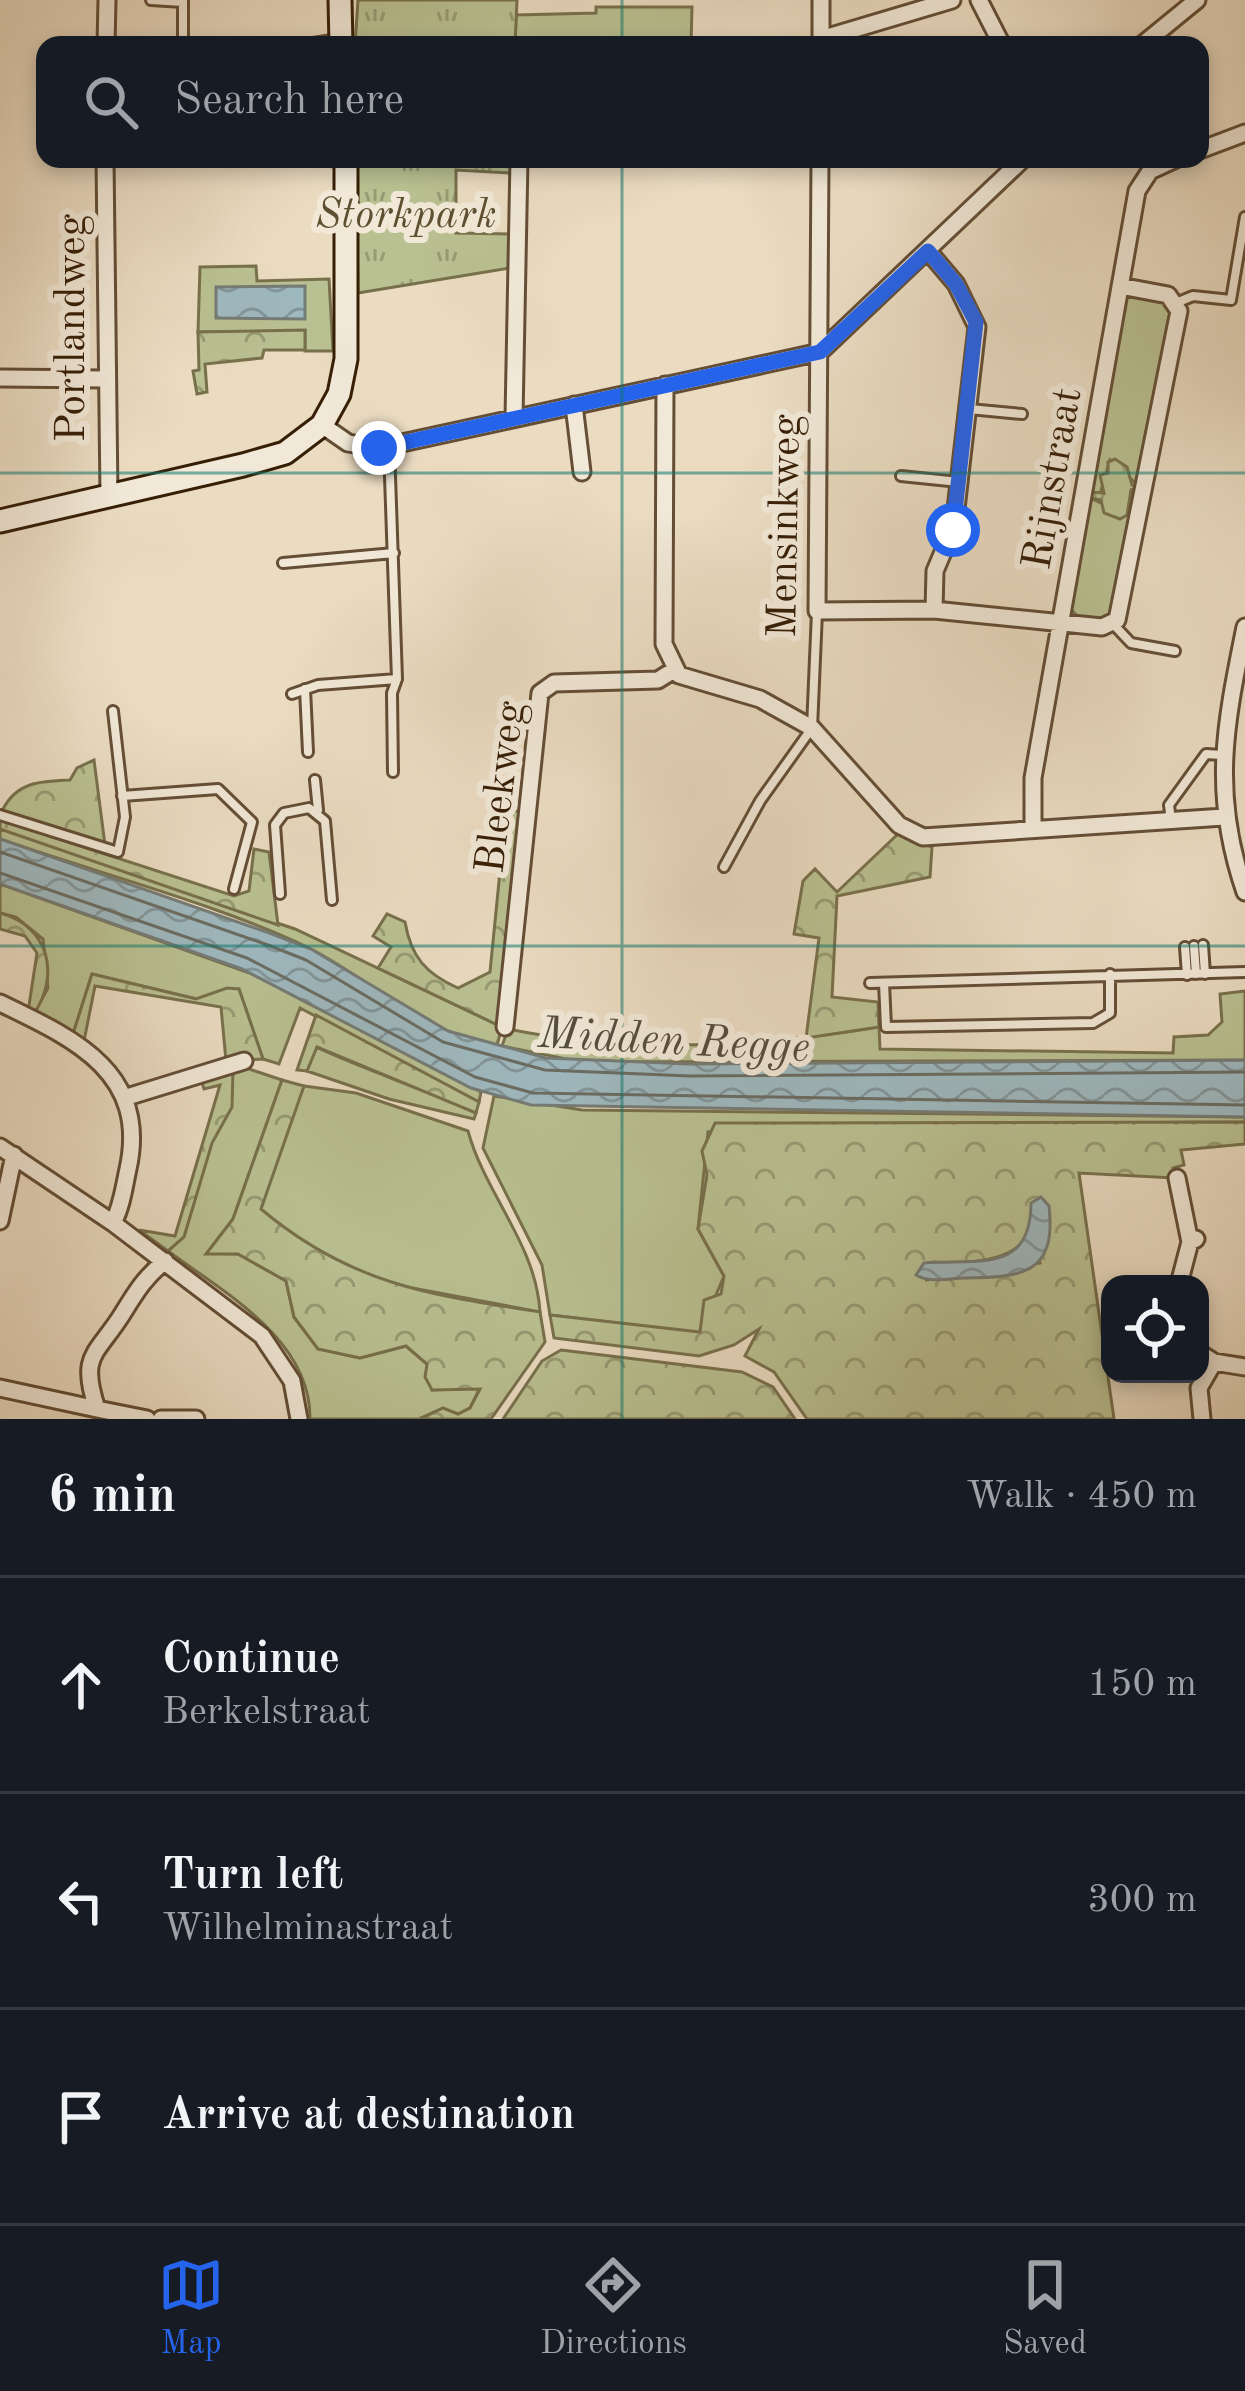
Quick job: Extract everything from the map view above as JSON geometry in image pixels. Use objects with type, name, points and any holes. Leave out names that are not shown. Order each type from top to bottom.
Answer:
[{"type":"street","points":[[106,0],[106,36]]},
{"type":"street","points":[[340,0],[341,36]]},
{"type":"street","points":[[821,0],[821,36]]},
{"type":"street","points":[[840,36],[952,0]]},
{"type":"street","points":[[979,0],[997,36]]},
{"type":"street","points":[[1157,0],[1169,18]]},
{"type":"street","points":[[1151,36],[1197,0]]},
{"type":"street","points":[[1209,147],[1245,134]]},
{"type":"street","name":"Portlandweg","points":[[105,168],[109,496]]},
{"type":"street","points":[[0,521],[285,453],[322,425],[339,394],[346,359],[340,168]]},
{"type":"street","points":[[514,418],[519,168]]},
{"type":"street","name":"Mensinkweg","points":[[817,611],[820,168]]},
{"type":"street","points":[[322,425],[360,447],[389,446],[820,352],[1014,168]]},
{"type":"street","name":"Rijnstraat","points":[[1034,830],[1033,778],[1120,286],[1140,184],[1155,168]]},
{"type":"street","points":[[928,251],[976,318],[953,530],[935,571],[934,610]]},
{"type":"street","points":[[817,611],[934,610],[1113,624],[1129,571],[1176,303],[1168,295],[1120,286]]},
{"type":"street","points":[[0,378],[105,379]]},
{"type":"street","points":[[665,386],[664,644],[674,670],[698,685],[760,699],[812,728],[912,834],[1224,817]]},
{"type":"street","points":[[574,405],[582,472]]},
{"type":"street","points":[[1245,627],[1238,705],[1222,755],[1224,817],[1245,892]]},
{"type":"street","name":"Bleekweg","points":[[505,1027],[540,693],[554,683],[658,680],[674,670]]},
{"type":"street","points":[[0,1003],[77,1044],[127,1096],[134,1142],[113,1222]]},
{"type":"street","points":[[127,1096],[244,1061]]},
{"type":"street","points":[[0,1221],[7,1151],[113,1222],[280,1355],[292,1381],[299,1419]]},
{"type":"street","points":[[1177,1178],[1194,1240],[1183,1275]]},
{"type":"street","points":[[97,1409],[88,1376],[90,1354],[146,1276],[165,1261]]},
{"type":"street","points":[[1209,1358],[1245,1367]]},
{"type":"street","points":[[1200,1383],[1202,1419]]},
{"type":"street","points":[[0,1388],[147,1419]]},
{"type":"street","points":[[160,1419],[196,1419]]},
{"type":"lane","points":[[151,0],[183,1],[182,36]]},
{"type":"lane","points":[[1176,303],[1193,296],[1231,300],[1245,217]]},
{"type":"lane","points":[[967,409],[1022,414]]},
{"type":"lane","points":[[389,446],[397,679],[392,693],[393,772]]},
{"type":"lane","points":[[902,476],[959,482]]},
{"type":"lane","points":[[283,563],[394,553]]},
{"type":"lane","name":"Mensinkweg","points":[[812,728],[817,611]]},
{"type":"lane","points":[[1113,624],[1131,643],[1175,651]]},
{"type":"lane","points":[[292,694],[397,679]]},
{"type":"lane","points":[[305,689],[308,752]]},
{"type":"lane","points":[[0,815],[118,852],[122,796],[113,711]]},
{"type":"lane","points":[[724,867],[760,801],[812,728]]},
{"type":"lane","points":[[1171,821],[1169,806],[1206,754],[1222,755]]},
{"type":"lane","points":[[316,780],[332,900]]},
{"type":"lane","points":[[122,796],[218,789],[252,822],[234,890]]},
{"type":"lane","points":[[280,894],[278,818],[296,809],[318,810]]},
{"type":"lane","points":[[1194,946],[1196,974]]},
{"type":"lane","points":[[870,982],[1245,972]]},
{"type":"lane","points":[[884,983],[886,1027],[1093,1023],[1110,1013],[1110,973]]},
{"type":"green space","points":[[358,0],[517,0],[515,36],[356,36]]},
{"type":"green space","points":[[596,7],[692,7],[691,36],[515,36],[516,15],[596,13]]},
{"type":"green space","name":"Storkpark","points":[[356,168],[511,168],[511,173],[456,170],[456,233],[510,234],[510,268],[358,293]]},
{"type":"green space","points":[[256,266],[257,281],[329,279],[333,351],[305,351],[305,331],[198,332],[200,267]]},
{"type":"green space","points":[[1129,295],[1164,300],[1173,309],[1140,487],[1110,460],[1100,494],[1091,492],[1122,304]]},
{"type":"green space","points":[[305,330],[305,350],[264,350],[262,358],[205,364],[207,392],[197,394],[193,371],[199,370],[198,332]]},
{"type":"green space","points":[[1115,459],[1127,467],[1132,485],[1140,487],[1131,490],[1127,515],[1120,519],[1104,513],[1101,500],[1090,498],[1091,492],[1104,493],[1100,475],[1108,473],[1108,462]]},
{"type":"green space","points":[[1131,490],[1140,490],[1116,610],[1105,621],[1078,617],[1070,608],[1090,498],[1127,515]]},
{"type":"green space","points":[[94,760],[105,845],[2,811],[22,789],[70,780],[77,768]]},
{"type":"green space","points":[[506,811],[523,811],[502,1027],[378,968],[391,947],[373,936],[387,914],[405,922],[416,955],[447,983],[458,988],[490,972]]},
{"type":"green space","points":[[0,820],[234,896],[249,891],[254,849],[269,852],[278,925],[0,829]]},
{"type":"green space","points":[[0,829],[295,929],[502,1027],[497,1045],[423,1019],[334,962],[276,933],[0,839]]},
{"type":"green space","points":[[898,834],[932,847],[930,877],[837,896],[832,997],[878,1002],[879,1027],[806,1038],[819,938],[794,934],[803,881],[815,869],[837,892]]},
{"type":"green space","points":[[0,884],[269,980],[481,1092],[479,1102],[300,1008],[279,1064],[263,1059],[239,989],[197,999],[92,974],[73,1034],[33,1015],[48,988],[43,939],[16,917],[0,913]]},
{"type":"green space","points":[[0,913],[30,929],[45,954],[47,984],[33,1015],[28,1012],[37,953],[25,936],[0,929]]},
{"type":"green space","points":[[92,974],[196,999],[227,988],[239,989],[263,1059],[226,1061],[221,1007],[95,986],[84,1041],[73,1034]]},
{"type":"green space","points":[[1245,991],[1245,1060],[581,1062],[502,1046],[508,1029],[600,1042],[693,1045],[879,1027],[880,1049],[1173,1053],[1174,1037],[1208,1035],[1222,1022],[1220,994]]},
{"type":"green space","points":[[316,1015],[479,1102],[476,1113],[317,1047],[307,1071],[297,1070]]},
{"type":"green space","points":[[316,1047],[476,1113],[474,1119],[389,1099],[307,1071]]},
{"type":"green space","points":[[243,1067],[282,1080],[233,1219],[207,1253],[238,1254],[286,1281],[294,1317],[318,1349],[360,1358],[406,1346],[427,1364],[432,1390],[480,1388],[470,1408],[458,1414],[443,1409],[419,1419],[310,1419],[306,1390],[280,1341],[237,1301],[168,1251],[184,1236],[233,1070]]},
{"type":"green space","points":[[233,1070],[232,1107],[212,1143],[184,1237],[168,1251],[139,1230],[175,1236],[220,1085],[204,1089],[201,1079]]},
{"type":"green space","points":[[282,1080],[304,1086],[261,1209],[294,1234],[359,1270],[426,1292],[540,1312],[545,1342],[491,1419],[419,1419],[443,1408],[458,1414],[470,1408],[480,1389],[432,1390],[425,1377],[427,1364],[406,1346],[360,1358],[318,1349],[294,1317],[286,1281],[238,1254],[206,1254],[233,1219]]},
{"type":"green space","points":[[304,1086],[356,1093],[468,1131],[520,1241],[540,1312],[391,1284],[277,1236],[246,1201]]},
{"type":"green space","points":[[494,1096],[582,1110],[1245,1117],[1245,1122],[853,1124],[708,1132],[698,1229],[724,1276],[700,1333],[550,1315],[542,1265],[483,1148]]},
{"type":"green space","points":[[1245,1122],[1245,1144],[1181,1150],[1184,1165],[1173,1168],[1174,1178],[1079,1173],[1101,1328],[1101,1383],[1109,1383],[1114,1419],[807,1419],[774,1372],[745,1356],[759,1329],[734,1345],[699,1356],[554,1338],[550,1315],[700,1332],[704,1300],[721,1294],[724,1276],[698,1229],[707,1175],[702,1151],[715,1123]],"holes":[[[1031,1212],[1040,1263],[927,1280],[933,1262],[981,1261],[1012,1251],[1030,1229]]]},
{"type":"green space","points":[[561,1350],[742,1372],[773,1387],[795,1419],[503,1419],[542,1361]]},
{"type":"water","points":[[305,286],[305,319],[216,318],[216,287]]},
{"type":"water","points":[[0,839],[311,949],[448,1031],[546,1058],[690,1064],[1245,1060],[1245,1117],[531,1105],[471,1088],[242,969],[0,884]]},
{"type":"water","points":[[1041,1197],[1049,1206],[1050,1229],[1047,1247],[1031,1268],[1002,1276],[932,1280],[916,1275],[924,1263],[982,1261],[1011,1252],[1029,1226],[1031,1203]]},
{"type":"route","points":[[379,448],[820,352],[928,251],[956,284],[976,322],[953,530]]},
{"type":"water label","name":"Midden Regge","points":[[674,1038]]}]
